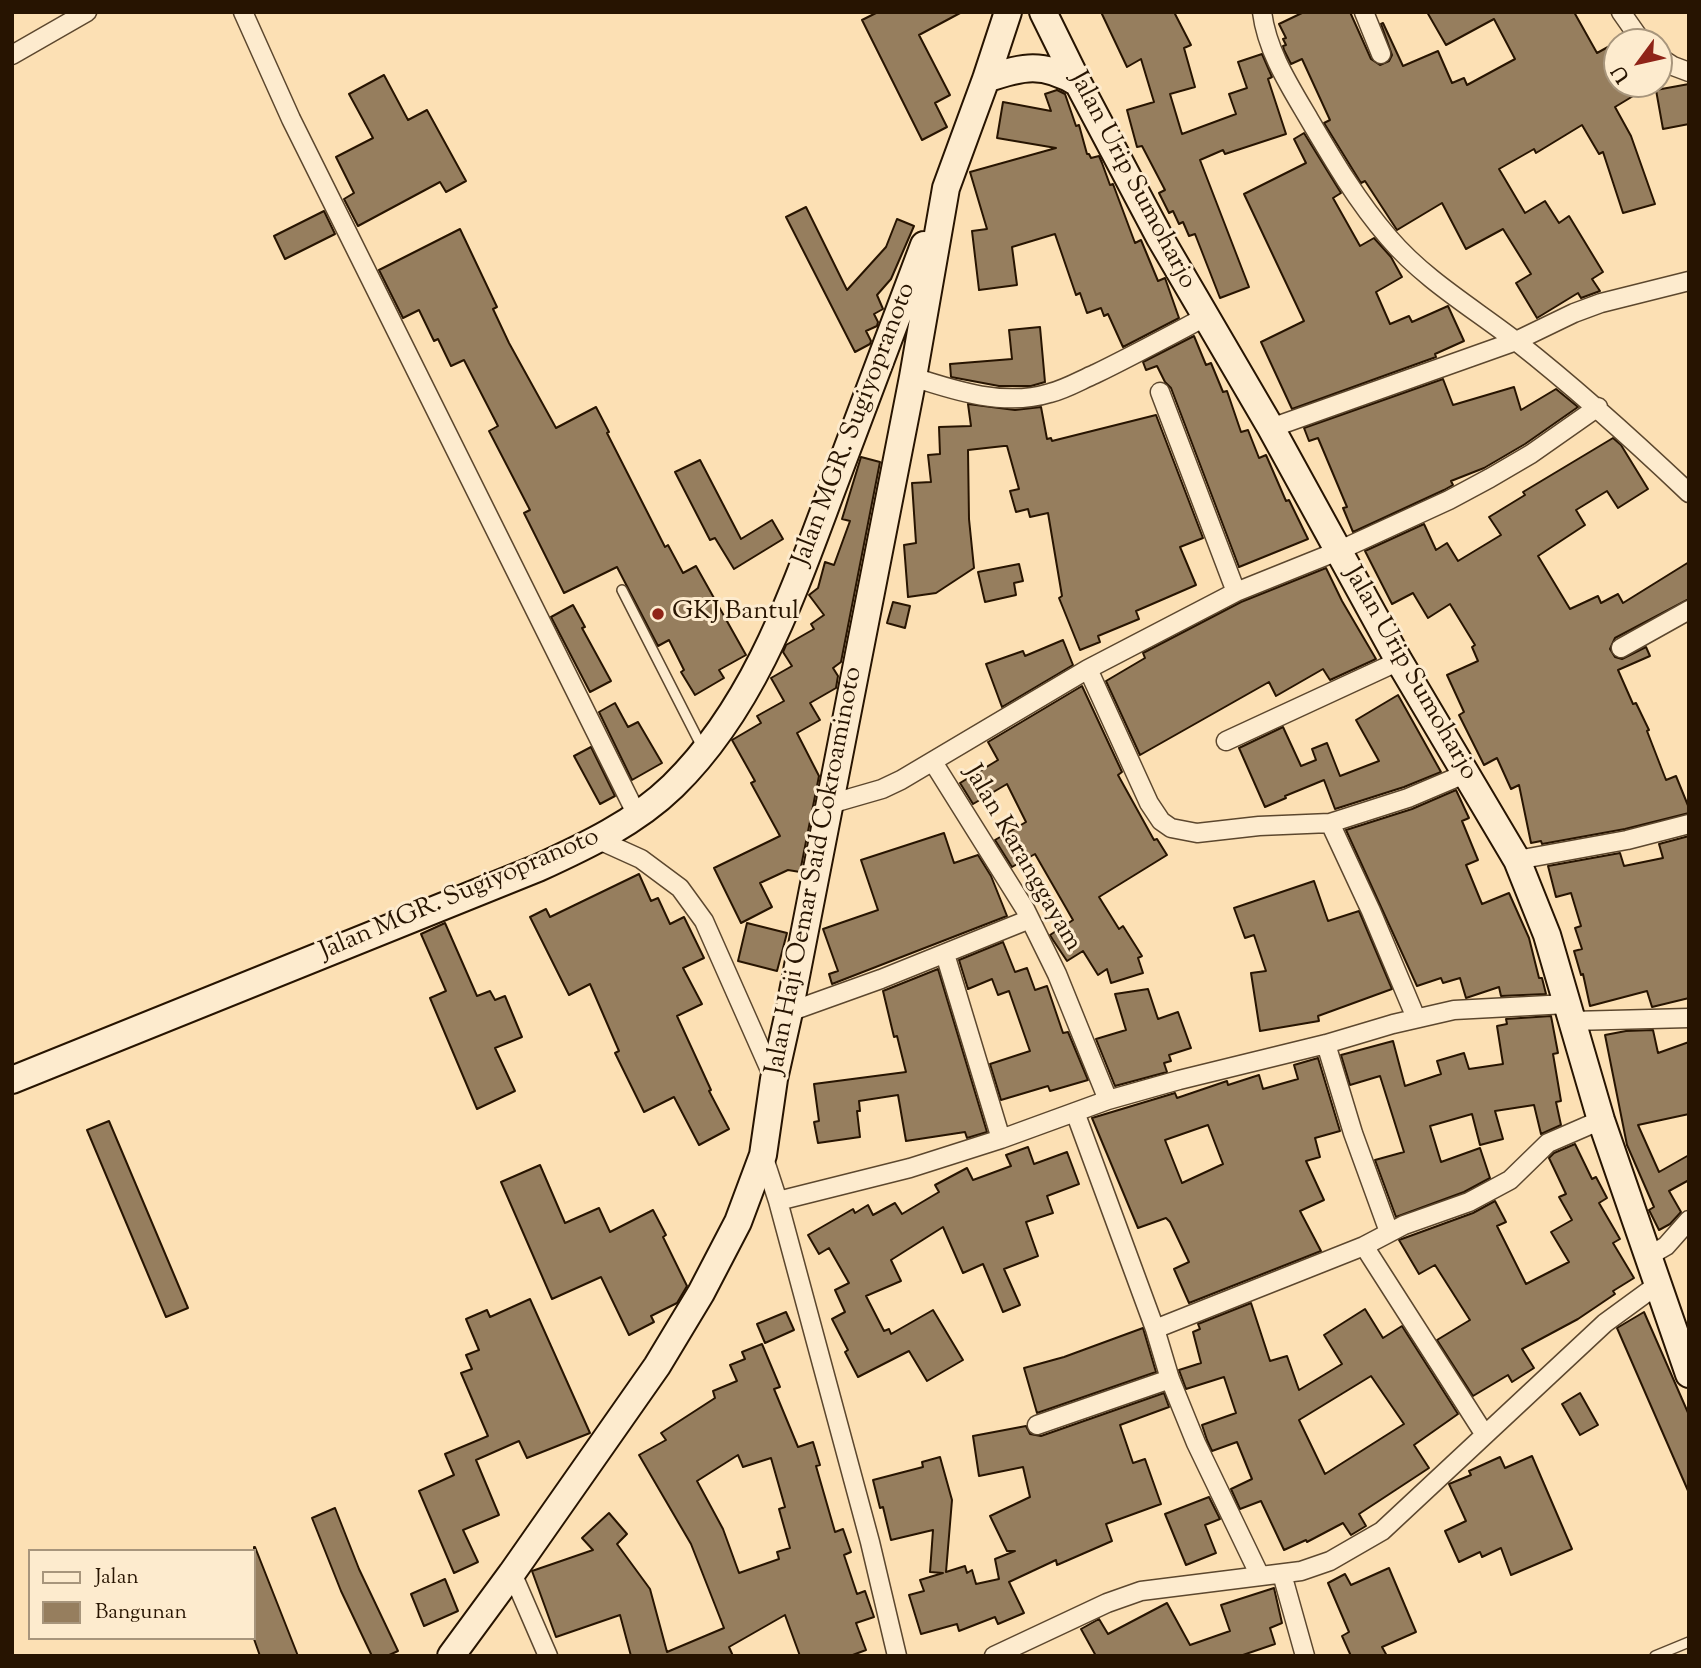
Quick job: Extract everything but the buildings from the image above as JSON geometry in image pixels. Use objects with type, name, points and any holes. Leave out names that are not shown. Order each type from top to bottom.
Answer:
[{"type":"main road","name":"Jalan Haji Oemar Said Cokroaminoto","points":[[451,1656],[512,1573],[669,1346],[701,1293],[737,1222],[763,1156],[774,1079],[914,377],[946,188],[1008,12]]},
{"type":"main road","name":"Jalan Urip Sumoharjo","points":[[1043,12],[1078,83],[1205,317],[1271,428],[1399,661],[1517,860],[1547,935],[1601,1120],[1689,1374]]},
{"type":"main road","points":[[986,79],[1010,70],[1032,67],[1065,75],[1078,83]]},
{"type":"main road","name":"Jalan MGR. Sugiyopranoto","points":[[12,1080],[525,873],[599,839],[637,815],[672,787],[724,728],[745,695],[799,575],[946,188]]},
{"type":"street","points":[[243,12],[287,111],[637,815]]},
{"type":"street","points":[[1262,12],[1264,29],[1272,52],[1298,101],[1357,199],[1390,240],[1441,287],[1516,341],[1598,407],[1689,493]]},
{"type":"street","points":[[1364,12],[1381,54]]},
{"type":"street","points":[[1621,12],[1632,28]]},
{"type":"street","points":[[12,55],[82,13]]},
{"type":"street","points":[[1271,428],[1516,341],[1601,303],[1689,281]]},
{"type":"street","points":[[914,377],[952,390],[984,396],[1025,397],[1049,394],[1110,367],[1205,317]]},
{"type":"street","points":[[1160,392],[1236,592]]},
{"type":"street","points":[[830,804],[882,789],[933,762],[1088,669],[1236,592],[1338,551],[1449,500],[1531,454],[1598,407]]},
{"type":"street","points":[[1621,648],[1689,610]]},
{"type":"street","points":[[1226,741],[1399,661]]},
{"type":"street","points":[[1088,669],[1150,803],[1161,821],[1171,828],[1197,833],[1259,826],[1329,823],[1467,774]]},
{"type":"street","name":"Jalan Karanggayam","points":[[933,762],[1030,919],[1057,974],[1108,1100]]},
{"type":"street","points":[[1329,823],[1371,911],[1416,1018]]},
{"type":"street","points":[[1517,860],[1627,840],[1689,824]]},
{"type":"street","points":[[599,839],[642,859],[680,888],[704,920],[774,1079]]},
{"type":"street","points":[[789,1012],[1030,919]]},
{"type":"street","points":[[945,954],[1001,1139]]},
{"type":"street","points":[[778,1201],[909,1168],[1001,1139],[1108,1100],[1454,1010],[1689,1018]]},
{"type":"street","points":[[1325,1044],[1353,1133],[1389,1232]]},
{"type":"street","points":[[1075,1112],[1155,1329],[1170,1379],[1196,1443],[1260,1576]]},
{"type":"street","points":[[1155,1329],[1364,1246],[1389,1232],[1469,1202],[1510,1180],[1548,1143],[1601,1120]]},
{"type":"street","points":[[763,1156],[778,1201],[870,1542],[897,1656]]},
{"type":"street","points":[[1647,1256],[1666,1246],[1689,1220]]},
{"type":"street","points":[[1364,1246],[1485,1435]]},
{"type":"street","points":[[994,1656],[1107,1603],[1141,1591],[1301,1571],[1330,1561],[1382,1531],[1605,1323],[1657,1285]]},
{"type":"street","points":[[1037,1425],[1170,1379]]},
{"type":"street","points":[[512,1573],[548,1656]]},
{"type":"street","points":[[1282,1574],[1305,1656]]},
{"type":"lane","points":[[622,590],[704,752]]},
{"type":"lane","points":[[1656,1656],[1689,1642]]},
{"type":"place","name":"GKJ Bantul","points":[[658,614]]}]
